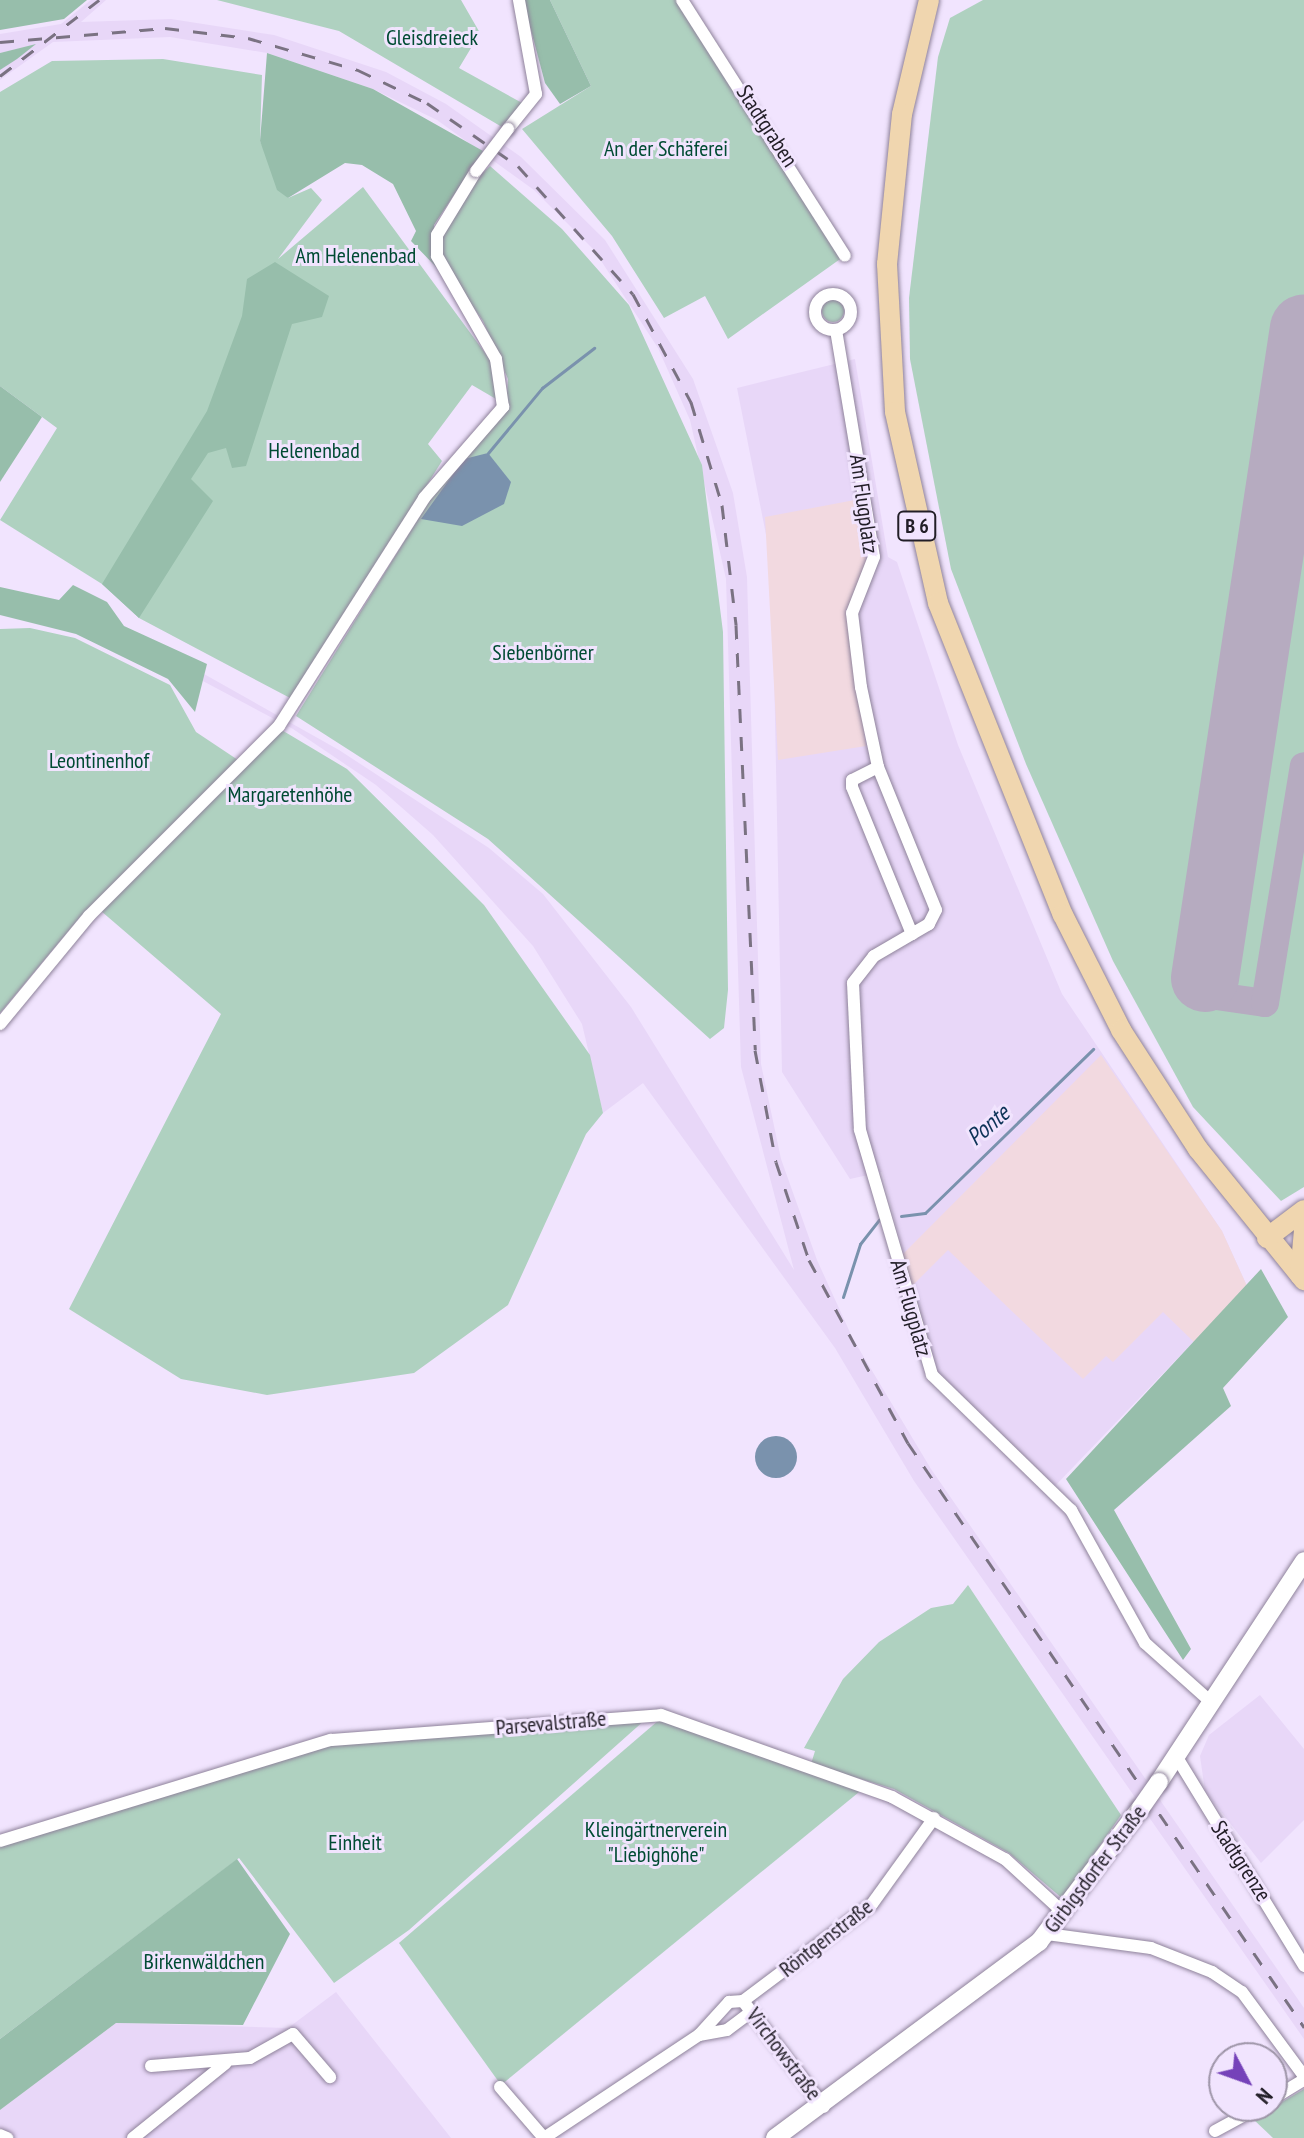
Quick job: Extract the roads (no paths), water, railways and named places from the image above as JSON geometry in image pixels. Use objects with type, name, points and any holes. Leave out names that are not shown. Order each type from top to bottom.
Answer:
[{"type":"main road","name":"B 6","points":[[929,0],[902,114],[887,264],[894,399],[916,522],[938,603],[1063,915],[1121,1030],[1267,1238],[1302,1277]]},
{"type":"main road","points":[[1267,1238],[1304,1210]]},
{"type":"main road","points":[[1267,1238],[1286,1240],[1304,1229]]},
{"type":"main road","points":[[1302,1277],[1304,1229]]},
{"type":"street","points":[[0,1024],[82,923],[279,726],[424,498],[503,407],[496,359],[437,256],[437,235],[476,171],[536,94],[519,0]]},
{"type":"street","name":"Stadtgraben","points":[[682,0],[845,256]]},
{"type":"street","name":"Am Flugplatz","points":[[836,330],[874,557],[852,613],[878,767],[936,910],[912,934],[860,969],[853,998],[860,1130],[922,1353],[942,1389],[1071,1510],[1145,1643],[1212,1703]]},
{"type":"street","points":[[878,767],[852,780],[852,787],[912,934]]},
{"type":"street","name":"Girbigsdorfer Straße","points":[[775,2138],[824,2107],[1047,1934],[1065,1914],[1159,1782],[1304,1561]]},
{"type":"street","name":"Parsevalstraße","points":[[0,1841],[331,1740],[650,1715],[689,1721],[934,1818],[1005,1859],[1065,1914]]},
{"type":"street","name":"Stadtgrenze","points":[[1176,1756],[1304,1966]]},
{"type":"street","name":"Röntgenstraße","points":[[699,2035],[727,2030],[747,2007],[872,1904],[934,1818]]},
{"type":"street","points":[[1047,1934],[1151,1948],[1212,1972],[1242,1992],[1304,2078]]},
{"type":"street","name":"Röntgenstraße","points":[[544,2138],[699,2035],[729,2002],[747,2007]]},
{"type":"street","name":"Virchowstraße","points":[[747,2007],[824,2107]]},
{"type":"street","points":[[151,2066],[229,2062],[259,2055],[293,2034],[330,2077]]},
{"type":"street","points":[[133,2138],[229,2062]]},
{"type":"street","points":[[500,2087],[544,2138]]},
{"type":"street","points":[[1215,2131],[1232,2122]]},
{"type":"street","points":[[0,2135],[7,2138]]},
{"type":"water","points":[[488,453],[511,482],[504,504],[462,526],[421,519],[464,459]]},
{"type":"water","points":[[776,1436],[791,1442],[797,1457],[791,1472],[776,1478],[761,1472],[755,1457],[761,1442]]},
{"type":"waterway","name":"Siebenbörner","points":[[488,453],[542,388],[594,348]]},
{"type":"waterway","name":"Ponte","points":[[901,1216],[925,1213],[1093,1049]]},
{"type":"waterway","name":"Ponte","points":[[843,1297],[860,1244],[879,1220]]},
{"type":"railway","points":[[0,76],[99,0]]},
{"type":"railway","points":[[0,42],[165,28],[248,38],[358,70],[427,103],[518,166],[633,294],[691,402],[722,505],[736,625],[755,1050],[776,1162],[809,1260],[908,1443],[1304,2027]]},
{"type":"park label","name":"Gleisdreieck","points":[[432,38]]},
{"type":"park label","name":"An der Schäferei","points":[[666,149]]},
{"type":"park label","name":"Am Helenenbad","points":[[356,256]]},
{"type":"park label","name":"Helenenbad","points":[[314,451]]},
{"type":"park label","name":"Leontinenhof","points":[[99,761]]},
{"type":"park label","name":"Margaretenhöhe","points":[[290,795]]},
{"type":"park label","name":"Kleingärtnerverein \"Liebighöhe\"","points":[[656,1842]]},
{"type":"park label","name":"Einheit","points":[[355,1843]]},
{"type":"park label","name":"Birkenwäldchen","points":[[204,1962]]}]
